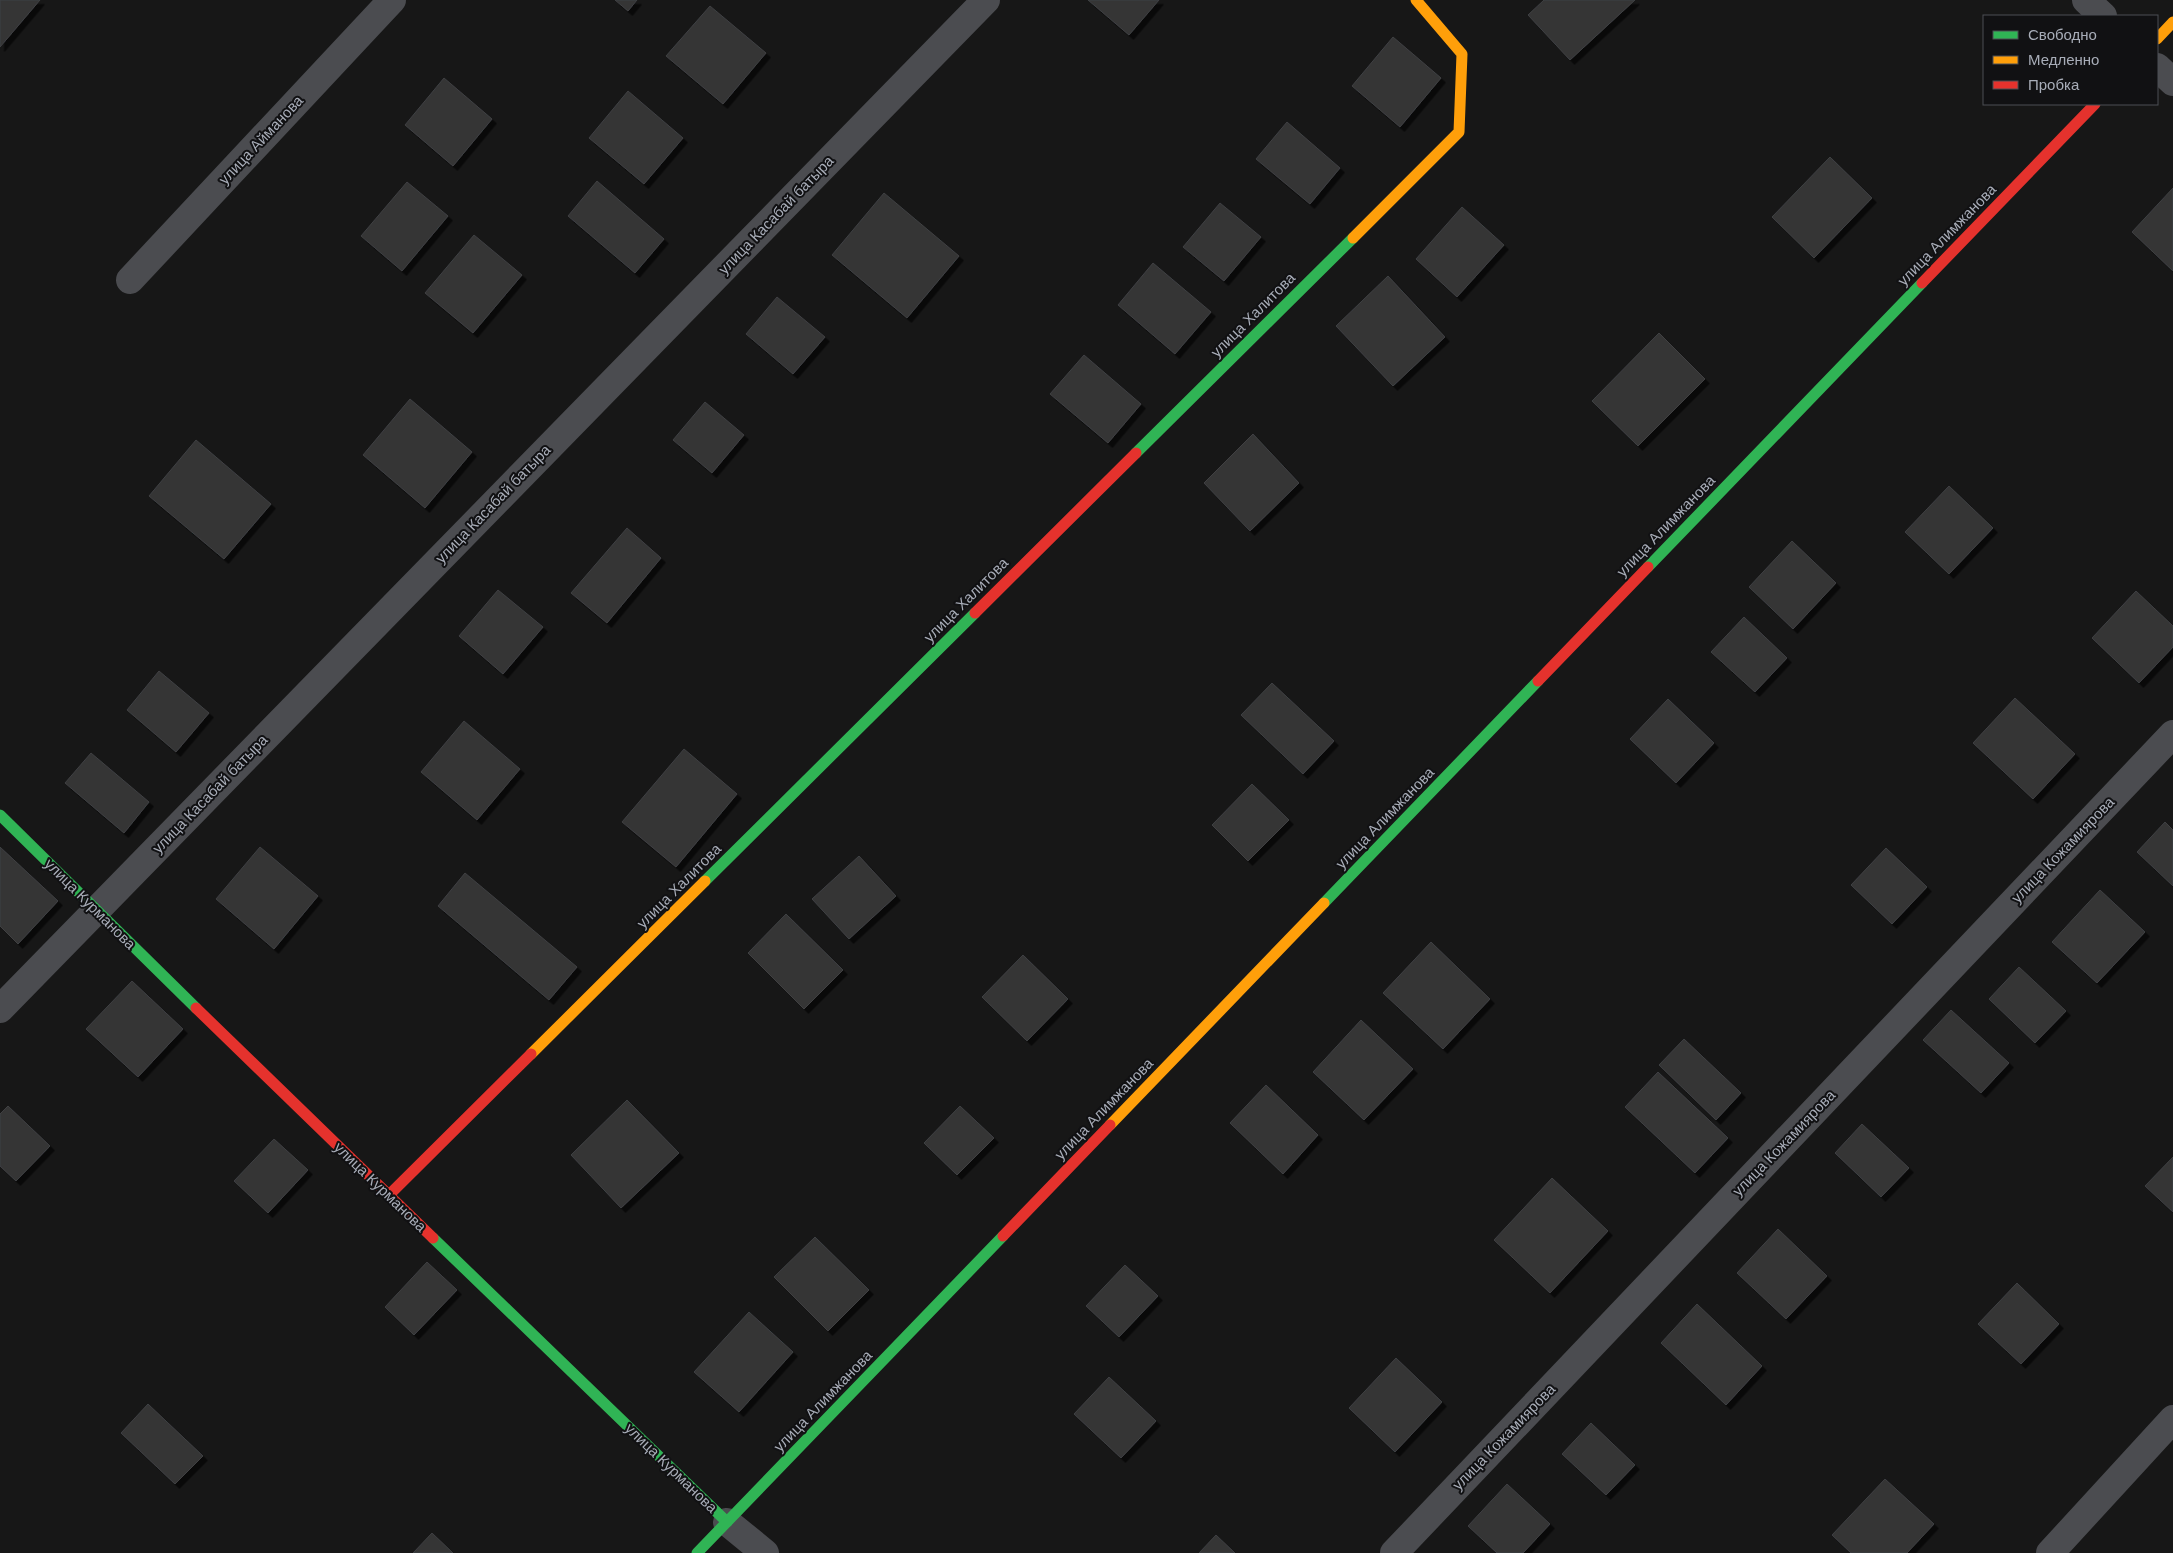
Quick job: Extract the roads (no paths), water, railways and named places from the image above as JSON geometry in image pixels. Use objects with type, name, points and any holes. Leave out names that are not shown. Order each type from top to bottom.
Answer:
[{"type":"street","name":"улица Айманова","points":[[130,280],[392,0]]},
{"type":"street","name":"улица Касабай батыра","points":[[0,1009],[986,0]]},
{"type":"street","name":"улица Халитова","points":[[389,1195],[1459,132],[1462,54],[1416,0]]},
{"type":"street","points":[[2086,0],[2102,15]]},
{"type":"street","points":[[2158,38],[2173,22]]},
{"type":"street","points":[[2158,68],[2173,82]]},
{"type":"street","name":"улица Алимжанова","points":[[697,1553],[2093,105]]},
{"type":"street","name":"улица Кожамиярова","points":[[1394,1553],[2173,734]]},
{"type":"street","name":"улица Курманова","points":[[0,815],[95,911],[727,1522],[765,1553]]},
{"type":"street","points":[[2050,1553],[2173,1419]]}]
